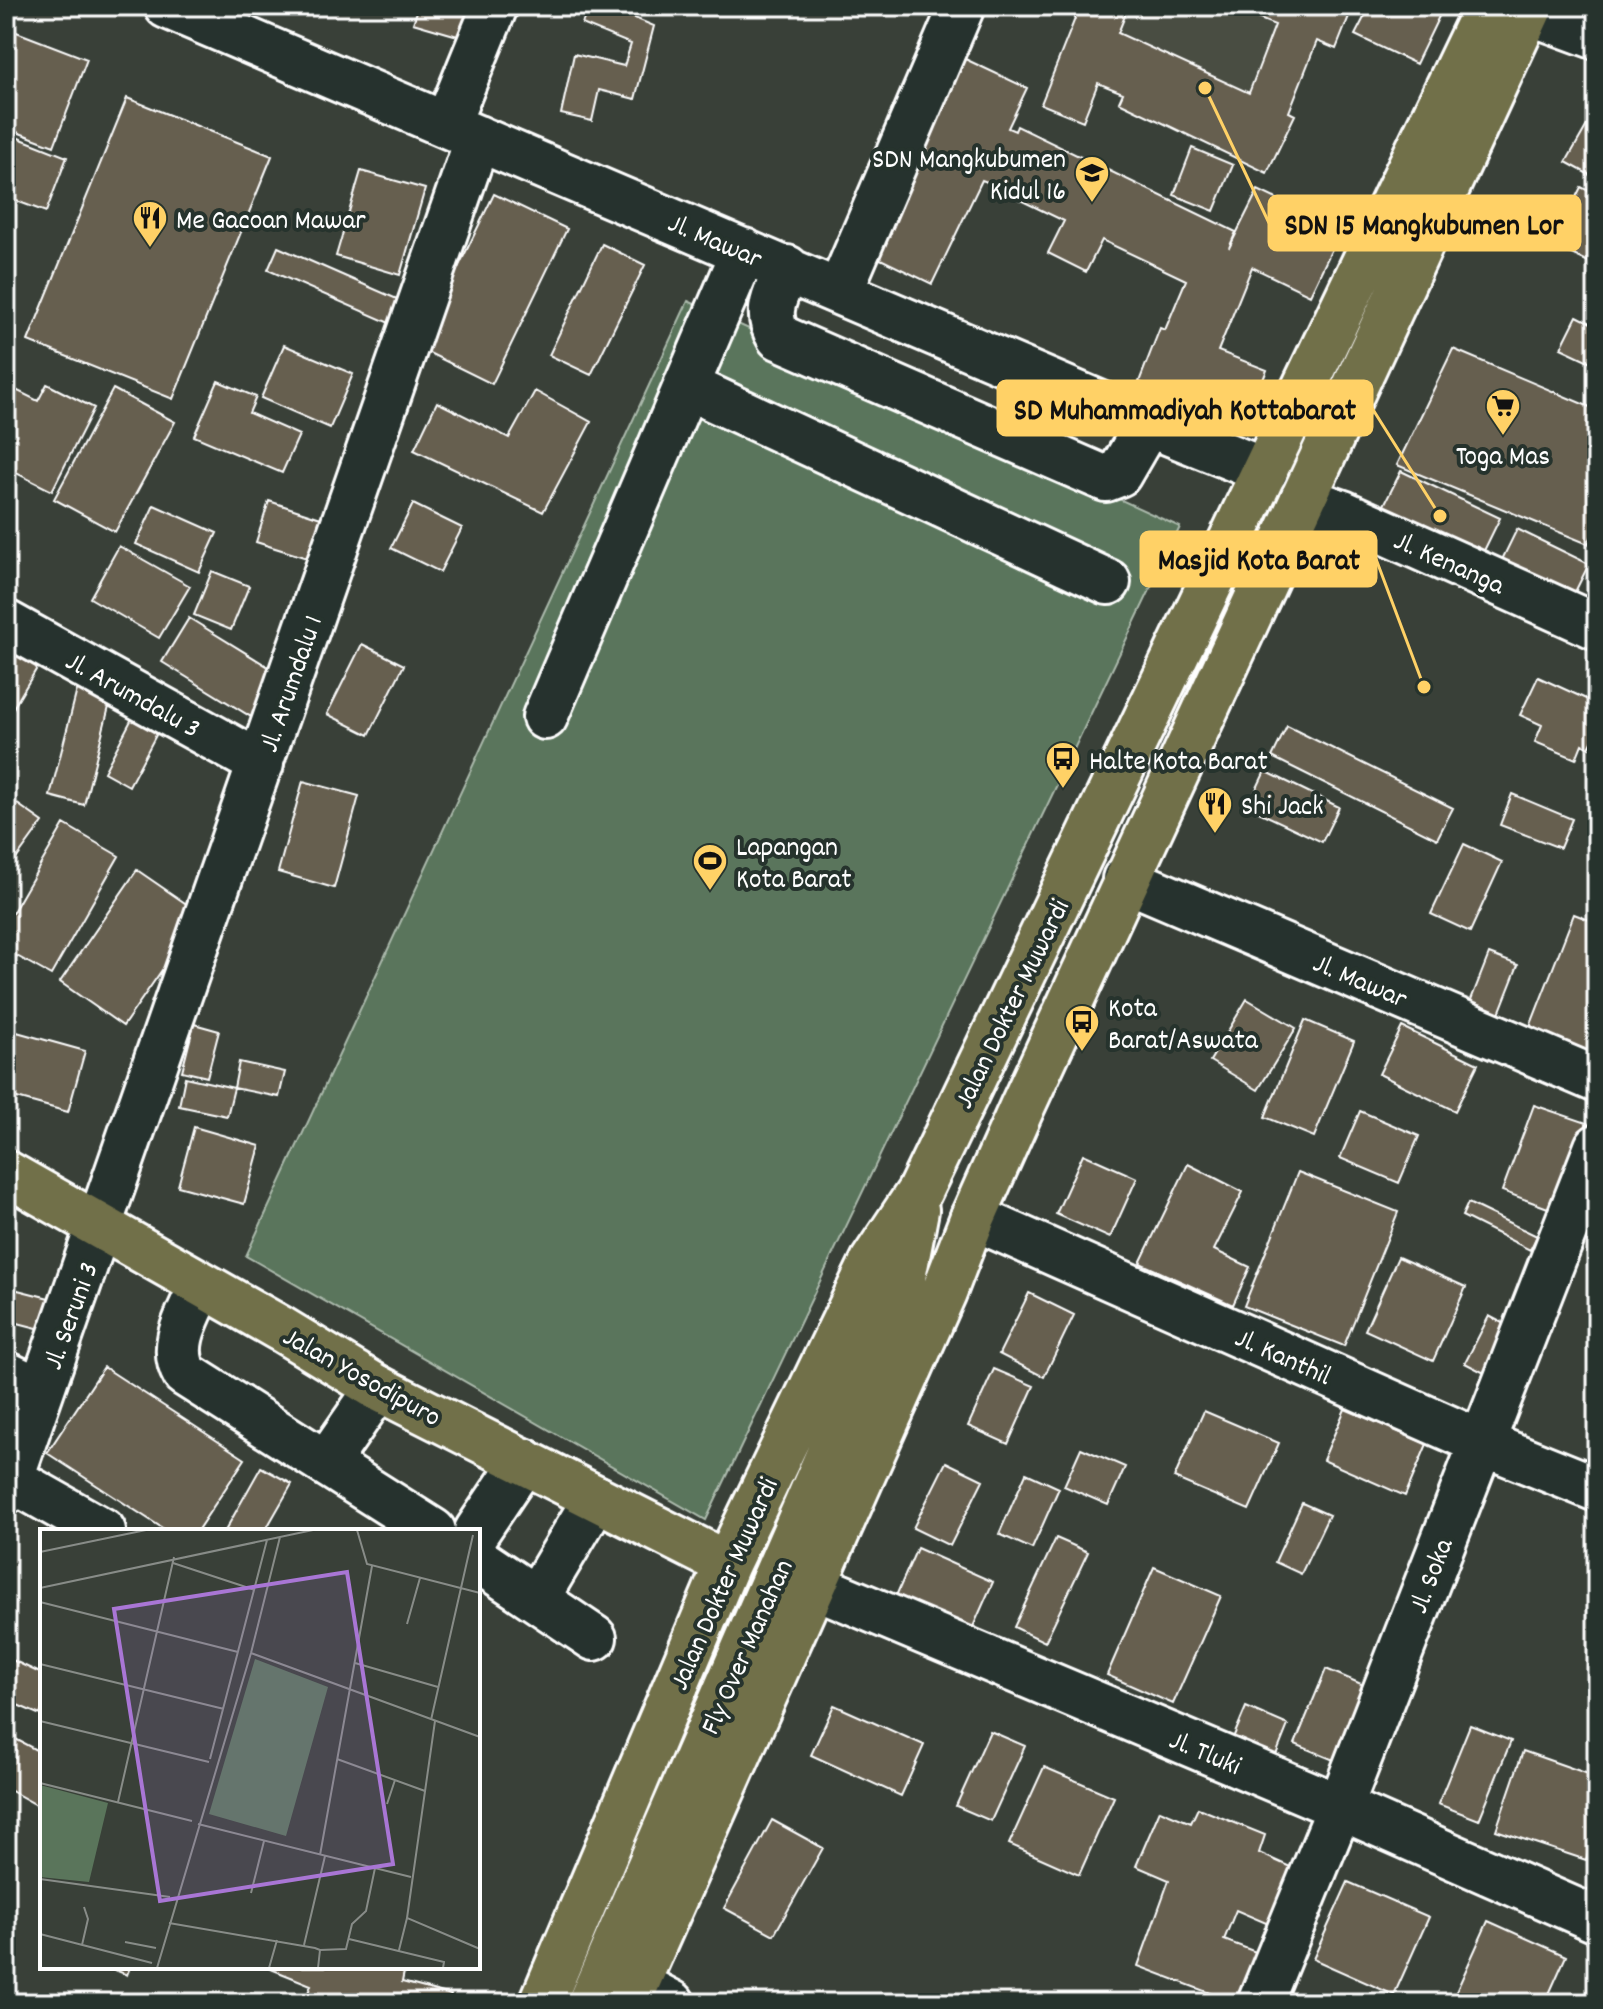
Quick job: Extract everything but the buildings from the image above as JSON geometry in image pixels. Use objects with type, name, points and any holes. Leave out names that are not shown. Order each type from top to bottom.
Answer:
[{"type":"main road","name":"Jalan Dokter Muwardi","points":[[542,2003],[727,1564],[873,1261],[919,1192],[1265,471],[1516,8]]},
{"type":"main road","name":"Jalan Dokter Muwardi","points":[[646,1997],[813,1585],[944,1292],[970,1226],[1125,879],[1303,499],[1516,8]]},
{"type":"main road","name":"Jalan Yosodipuro","points":[[6,1173],[378,1388],[727,1564]]},
{"type":"main road","points":[[899,1292],[919,1192]]},
{"type":"main road","points":[[899,1292],[970,1226]]},
{"type":"main road","name":"Fly Over Manahan","points":[[590,2003],[899,1292]]},
{"type":"street","name":"Jl. Mawar","points":[[167,6],[1265,471]]},
{"type":"street","name":"Jl. Arumdalu 1","points":[[100,1229],[261,764],[462,131],[495,6]]},
{"type":"street","points":[[840,291],[962,6]]},
{"type":"street","points":[[1516,8],[1597,37]]},
{"type":"street","points":[[545,717],[744,251]]},
{"type":"street","points":[[787,268],[770,310],[772,325],[779,337],[1106,479],[1119,474],[1148,424]]},
{"type":"street","points":[[686,386],[1108,582]]},
{"type":"street","name":"Jl. Kenanga","points":[[1303,499],[1343,513],[1597,627]]},
{"type":"street","name":"Jl. Arumdalu 3","points":[[6,623],[261,764]]},
{"type":"street","name":"Jl. Mawar","points":[[1125,879],[1597,1080]]},
{"type":"street","name":"Jl. Soka","points":[[1260,2003],[1340,1807],[1597,1147]]},
{"type":"street","name":"Jl. Kanthil","points":[[970,1226],[1597,1489]]},
{"type":"street","name":"Jl. Seruni 3","points":[[8,1486],[24,1383],[100,1229]]},
{"type":"street","points":[[202,1285],[178,1342],[179,1364],[185,1374],[430,1529]]},
{"type":"street","points":[[326,1463],[378,1388]]},
{"type":"street","points":[[478,1529],[524,1461]]},
{"type":"street","points":[[8,1486],[99,1529]]},
{"type":"street","points":[[536,1599],[596,1498]]},
{"type":"street","points":[[480,1561],[594,1638]]},
{"type":"street","name":"Jl. Tluki","points":[[813,1585],[1340,1807],[1597,1920]]},
{"type":"shaded area","points":[[1080,6],[1353,6],[1336,49],[1317,42],[1289,112],[1295,115],[1267,173],[1119,102],[1123,93],[1099,83],[1083,121],[1041,104]]},
{"type":"green space","name":"Lapangan Kota Barat","points":[[688,301],[1180,527],[706,1520],[246,1256]]},
{"type":"place","name":"SDN 15 Mangkubumen Lor","points":[[1205,88]]},
{"type":"place","name":"SDN Mangkubumen Kidul 16","points":[[1092,204]]},
{"type":"place","name":"Me Gacoan Mawar","points":[[150,249]]},
{"type":"place","name":"Toga Mas","points":[[1503,437]]},
{"type":"place","name":"SD Muhammadiyah Kottabarat","points":[[1440,516]]},
{"type":"place","name":"Masjid Kota Barat","points":[[1424,687]]},
{"type":"place","name":"Halte Kota Barat","points":[[1063,790]]},
{"type":"place","name":"Shi Jack","points":[[1215,835]]},
{"type":"place","name":"Lapangan Kota Barat","points":[[710,892]]},
{"type":"place","name":"Kota Barat/Aswata","points":[[1082,1053]]}]
